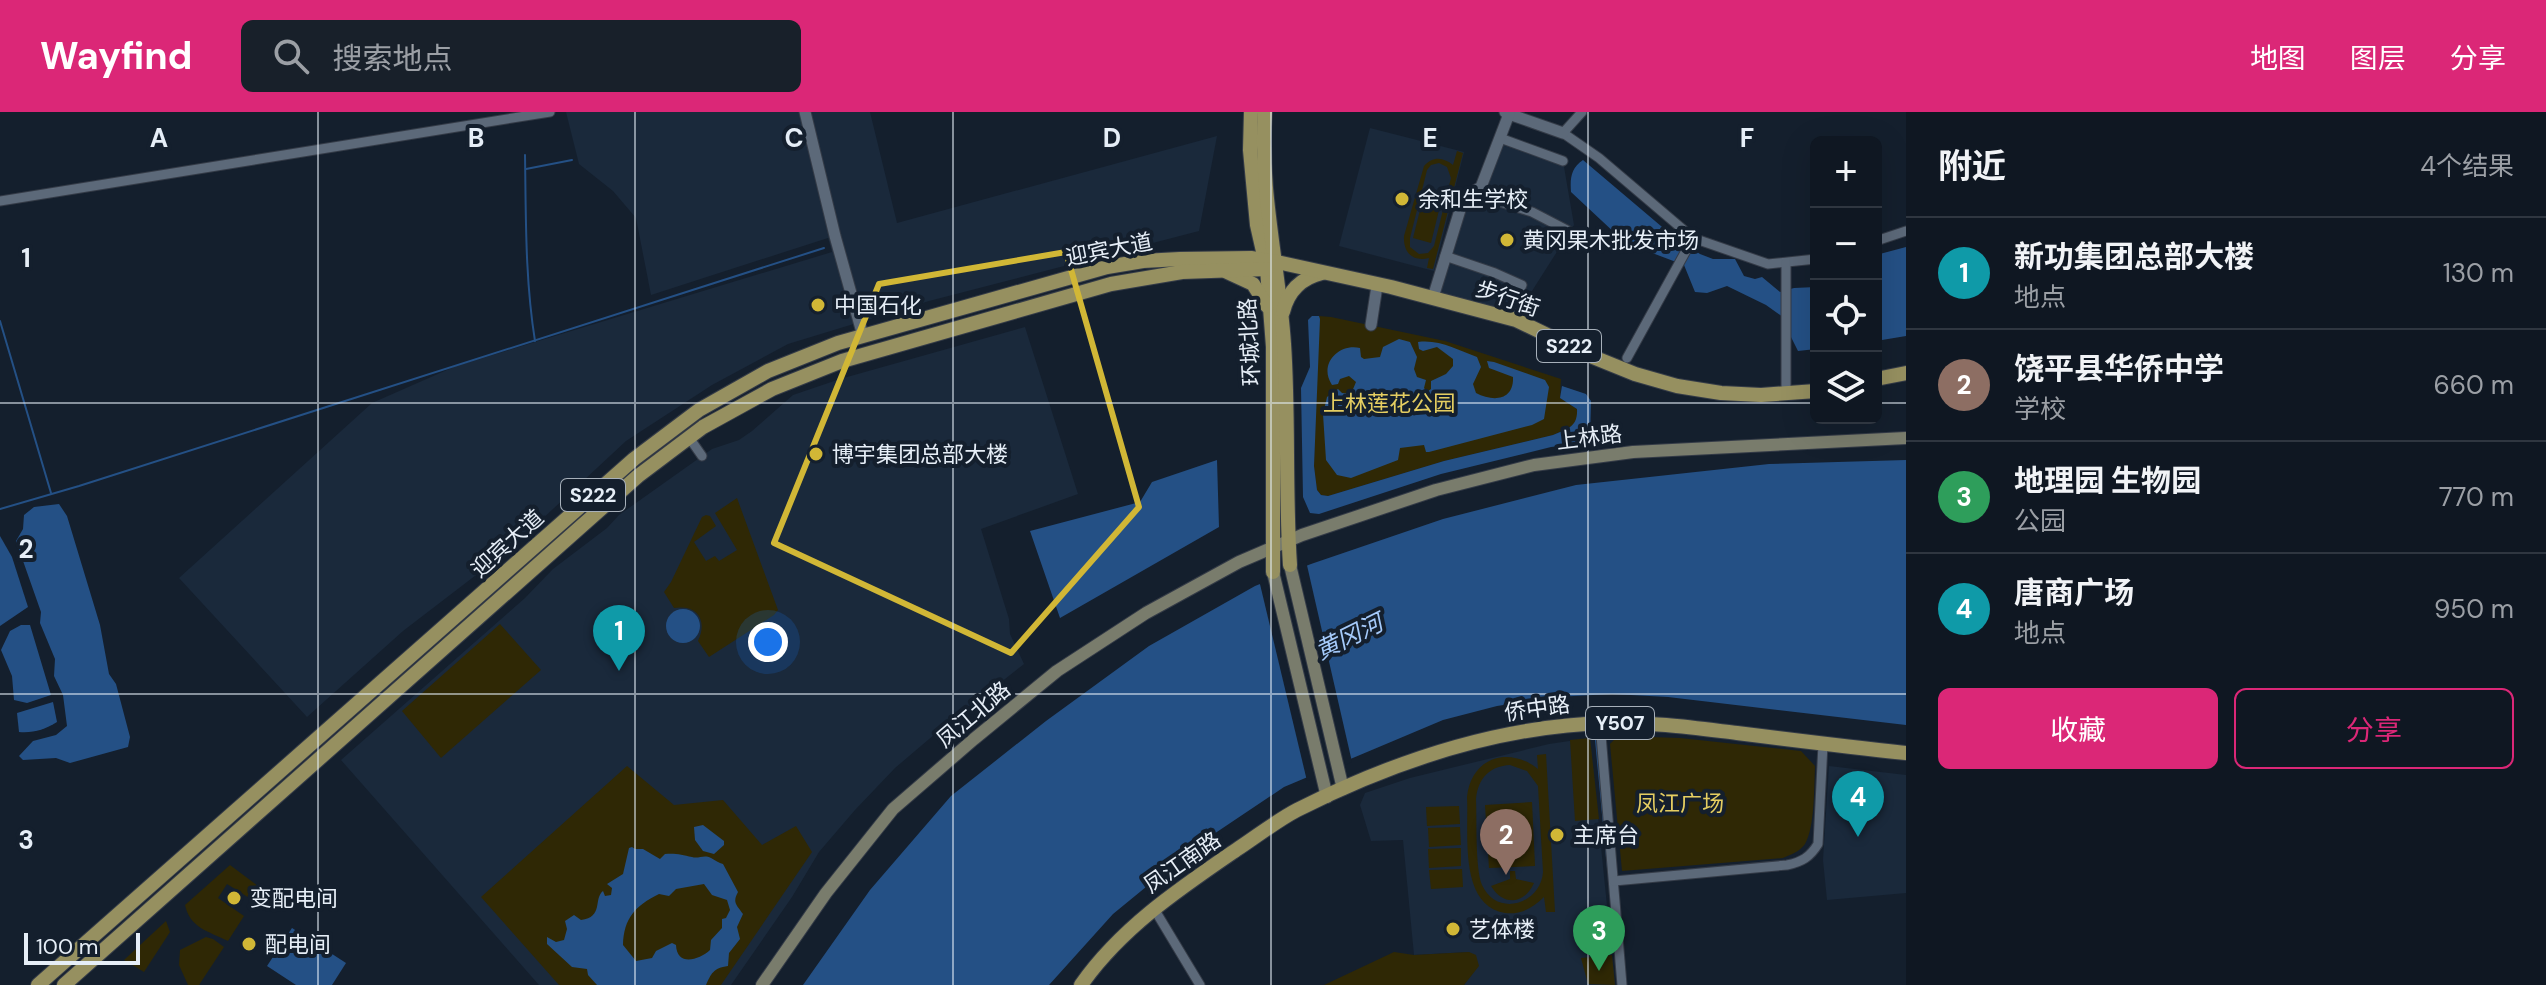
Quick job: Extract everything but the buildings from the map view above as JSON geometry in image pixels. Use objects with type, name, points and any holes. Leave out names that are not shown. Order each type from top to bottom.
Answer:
[{"type":"main road","name":"环城北路","points":[[1251,112],[1250,150],[1257,225],[1272,265]]},
{"type":"main road","name":"环城北路","points":[[1265,112],[1263,155],[1276,317],[1273,362],[1273,572]]},
{"type":"main road","name":"迎宾大道","points":[[38,985],[634,459],[699,410],[768,371],[863,336],[1107,267],[1180,259],[1251,258],[1272,265]]},
{"type":"main road","name":"迎宾大道","points":[[64,985],[644,472],[703,427],[772,389],[842,361],[1111,284],[1182,272],[1272,265]]},
{"type":"main road","name":"步行街","points":[[1272,265],[1391,287],[1516,320],[1593,357],[1677,386],[1761,395],[1810,391]]},
{"type":"main road","points":[[1216,270],[1236,274],[1253,284],[1276,317],[1296,287],[1309,277],[1325,273]]},
{"type":"main road","name":"环城北路","points":[[1276,317],[1285,346],[1290,565]]},
{"type":"main road","points":[[897,327],[902,344]]},
{"type":"main road","points":[[802,358],[809,374]]},
{"type":"main road","points":[[1882,378],[1906,373]]},
{"type":"main road","points":[[722,397],[729,412]]},
{"type":"main road","name":"上林路","points":[[1274,547],[1436,490],[1534,465],[1633,452],[1906,438]]},
{"type":"main road","points":[[634,459],[644,472]]},
{"type":"main road","name":"凤江北路","points":[[762,985],[826,893],[893,809],[974,739],[1057,671],[1146,613],[1239,562],[1274,547]]},
{"type":"main road","points":[[1290,565],[1343,789]]},
{"type":"main road","points":[[1273,572],[1327,797]]},
{"type":"main road","points":[[349,712],[359,724]]},
{"type":"main road","name":"侨中路","points":[[1327,797],[1370,777],[1470,742],[1567,725],[1666,725],[1906,753]]},
{"type":"main road","name":"凤江南路","points":[[1081,985],[1136,922],[1186,884],[1294,812],[1327,797]]},
{"type":"street","points":[[0,201],[550,112]]},
{"type":"street","points":[[805,112],[863,336]]},
{"type":"street","points":[[1563,133],[1582,112]]},
{"type":"street","points":[[1435,291],[1464,197],[1481,187],[1507,113],[1563,133],[1599,158],[1691,241],[1768,264],[1810,260]]},
{"type":"street","points":[[1500,138],[1563,161]]},
{"type":"street","points":[[1471,193],[1532,212],[1586,240]]},
{"type":"street","points":[[1882,239],[1906,231]]},
{"type":"street","points":[[1627,358],[1691,241]]},
{"type":"street","points":[[1445,256],[1522,285],[1509,314]]},
{"type":"street","points":[[1786,263],[1786,386]]},
{"type":"street","points":[[1371,325],[1377,286]]},
{"type":"street","points":[[688,436],[702,456]]},
{"type":"street","points":[[1600,723],[1622,985]]},
{"type":"street","points":[[1614,881],[1787,865],[1812,855],[1818,844],[1823,744]]},
{"type":"street","points":[[1151,904],[1200,985]]},
{"type":"highlighted area","points":[[1066,252],[1139,507],[1011,653],[774,543],[879,284]]},
{"type":"shaded area","points":[[566,112],[870,112],[897,223],[1217,136],[1199,231],[929,301],[788,344],[712,385],[626,441],[510,549],[403,631],[307,717],[179,578],[372,403],[456,366],[832,252],[828,238],[651,295],[636,218],[613,191],[579,164]]},
{"type":"shaded area","name":"余和生学校","points":[[1370,128],[1464,152],[1434,271],[1339,246]]},
{"type":"shaded area","name":"黄冈果木批发市场","points":[[1500,138],[1563,161],[1574,225],[1516,316],[1435,291],[1464,197],[1481,187]]},
{"type":"shaded area","points":[[1025,327],[1078,494],[981,529],[1009,619],[1010,634],[1024,664],[895,768],[855,810],[819,852],[731,985],[539,985],[341,760],[525,598],[553,569],[607,528],[619,515],[712,449],[739,440],[793,395]]},
{"type":"shaded area","points":[[1590,738],[1615,985],[1464,985],[1478,966],[1469,952],[1414,955],[1403,840],[1371,841],[1360,805],[1365,793],[1410,778],[1549,744]]},
{"type":"shaded area","points":[[1829,766],[1906,775],[1906,893],[1827,900],[1823,860]]},
{"type":"green space","points":[[1457,151],[1463,153],[1433,269],[1427,268],[1429,258],[1418,259],[1410,255],[1404,236],[1424,166],[1438,159],[1453,165]],"holes":[[[1439,163],[1447,167],[1451,178],[1434,246],[1428,253],[1419,254],[1410,247],[1410,238],[1427,170]]]},
{"type":"green space","points":[[1421,206],[1439,210],[1431,243],[1413,238]]},
{"type":"green space","name":"上林莲花公园","points":[[1319,316],[1445,341],[1561,379],[1560,398],[1577,409],[1577,418],[1574,425],[1553,435],[1444,461],[1328,496],[1321,495],[1317,490],[1314,466]]},
{"type":"green space","points":[[737,498],[778,610],[709,657],[698,641],[702,626],[698,615],[689,609],[674,608],[664,592],[702,517],[710,516],[716,526],[694,542],[706,561],[715,556],[719,561],[737,550],[715,513]]},
{"type":"green space","points":[[500,624],[541,670],[441,758],[402,711]]},
{"type":"green space","name":"凤江广场","points":[[1618,736],[1680,738],[1801,751],[1815,766],[1812,817],[1805,844],[1783,858],[1622,871],[1610,744]]},
{"type":"green space","points":[[1590,738],[1599,819],[1575,821],[1570,740]]},
{"type":"green space","points":[[1546,754],[1555,912],[1546,912],[1544,897],[1526,910],[1505,913],[1490,907],[1473,882],[1469,865],[1467,797],[1476,773],[1493,759],[1515,758],[1538,769],[1537,755]],"holes":[[[1510,765],[1527,771],[1538,786],[1543,872],[1535,892],[1527,899],[1507,904],[1489,895],[1482,885],[1477,856],[1476,799],[1482,779],[1491,771]]]},
{"type":"green space","points":[[627,766],[674,805],[723,800],[762,845],[796,826],[812,852],[721,985],[559,985],[481,897]]},
{"type":"green space","points":[[1532,802],[1535,866],[1489,868],[1485,805]]},
{"type":"green space","points":[[1459,806],[1460,824],[1427,826],[1426,807]]},
{"type":"green space","points":[[1460,827],[1461,845],[1429,847],[1428,828]]},
{"type":"green space","points":[[1461,848],[1461,866],[1429,868],[1428,849]]},
{"type":"green space","points":[[230,865],[262,889],[254,901],[227,884],[218,898],[244,916],[228,941],[196,924],[185,905]]},
{"type":"green space","points":[[1462,869],[1463,887],[1431,889],[1429,870]]},
{"type":"green space","points":[[1510,871],[1515,871],[1516,879],[1534,883],[1519,899],[1507,900],[1491,886],[1510,879]]},
{"type":"green space","points":[[166,921],[170,932],[144,972],[124,960]]},
{"type":"green space","points":[[206,937],[224,947],[199,985],[188,985],[179,965],[180,950]]},
{"type":"green space","points":[[1394,952],[1414,955],[1469,952],[1476,955],[1479,966],[1464,985],[1324,985]]},
{"type":"green space","points":[[1612,955],[1615,985],[1588,984],[1581,958]]},
{"type":"water","points":[[1583,160],[1668,232],[1700,254],[1713,259],[1735,259],[1744,276],[1762,277],[1780,292],[1810,287],[1810,350],[1798,351],[1790,335],[1790,322],[1766,305],[1727,286],[1707,293],[1695,292],[1684,265],[1639,248],[1617,235],[1571,192],[1572,174]]},
{"type":"water","points":[[1906,247],[1906,336],[1882,340],[1882,280],[1882,253]]},
{"type":"water","points":[[1319,316],[1320,319],[1314,466],[1317,490],[1321,495],[1328,496],[1444,461],[1563,431],[1574,424],[1577,409],[1560,398],[1562,386],[1586,394],[1591,401],[1590,438],[1582,443],[1551,447],[1441,474],[1319,514],[1310,513],[1303,497],[1301,388],[1310,367],[1308,320]]},
{"type":"water","name":"上林莲花公园","points":[[1399,339],[1410,342],[1417,357],[1414,369],[1417,377],[1426,380],[1424,388],[1427,392],[1431,389],[1431,381],[1446,374],[1453,366],[1453,359],[1437,347],[1423,351],[1419,349],[1418,342],[1426,341],[1477,357],[1481,367],[1473,384],[1476,393],[1483,396],[1495,398],[1506,395],[1513,377],[1489,368],[1487,361],[1545,380],[1549,387],[1544,419],[1532,425],[1429,452],[1426,452],[1424,445],[1400,448],[1398,460],[1351,478],[1337,475],[1326,460],[1323,414],[1327,397],[1338,389],[1351,394],[1356,382],[1349,376],[1332,385],[1328,377],[1329,363],[1338,352],[1352,347],[1360,348],[1364,359],[1380,357],[1383,347]]},
{"type":"water","points":[[1217,460],[1219,527],[1060,618],[1030,531],[1140,502],[1152,482]]},
{"type":"water","name":"黄冈河","points":[[1906,460],[1906,725],[1668,697],[1612,694],[1555,697],[1497,706],[1443,720],[1284,787],[1196,846],[1113,914],[1049,985],[803,985],[870,890],[951,796],[1046,721],[1149,646],[1255,586],[1443,519],[1576,485],[1769,464]]},
{"type":"water","points":[[59,504],[67,516],[100,625],[109,674],[116,684],[130,737],[128,747],[70,763],[56,758],[23,760],[19,756],[33,741],[56,735],[67,726],[63,695],[54,676],[55,659],[40,623],[41,612],[16,541],[23,529],[24,515],[34,507]]},
{"type":"water","points":[[0,536],[12,557],[28,607],[0,626]]},
{"type":"water","points":[[683,609],[695,614],[700,626],[695,638],[683,643],[671,638],[666,626],[671,614]]},
{"type":"water","points":[[21,625],[30,625],[51,695],[27,703],[14,700],[12,676],[1,650],[10,631]]},
{"type":"water","points":[[53,702],[57,722],[39,730],[19,732],[17,713]]},
{"type":"water","points":[[703,825],[724,841],[724,845],[714,854],[703,851],[695,840],[694,827]]},
{"type":"water","points":[[629,848],[643,849],[660,859],[665,854],[704,856],[723,864],[738,892],[735,901],[743,914],[737,927],[740,939],[729,953],[728,966],[713,972],[706,985],[597,985],[587,969],[572,967],[547,944],[547,937],[556,942],[564,940],[567,929],[565,921],[574,915],[581,920],[593,915],[603,891],[605,896],[611,895],[612,888],[607,884],[623,874]],"holes":[[[704,884],[712,895],[727,900],[730,910],[722,919],[722,928],[711,940],[710,950],[700,957],[684,959],[672,943],[656,951],[652,958],[636,961],[623,945],[632,914],[659,894],[669,896],[676,889]]]},
{"type":"water","points":[[292,928],[346,963],[332,985],[296,985],[267,966]]},
{"type":"pier","points":[[1306,561],[1352,762],[1307,781],[1259,580]]},
{"type":"waterway","points":[[525,155],[528,271],[535,341]]},
{"type":"waterway","points":[[526,169],[572,160]]},
{"type":"waterway","points":[[0,509],[824,248]]},
{"type":"waterway","points":[[0,321],[51,493]]},
{"type":"waterway","points":[[1596,740],[1608,868]]},
{"type":"place","name":"余和生学校","points":[[1402,199]]},
{"type":"place","name":"黄冈果木批发市场","points":[[1507,240]]},
{"type":"place","name":"中国石化","points":[[818,305]]},
{"type":"place","name":"博宇集团总部大楼","points":[[816,454]]},
{"type":"place","name":"新功集团总部大楼","points":[[619,671]]},
{"type":"place","name":"主席台","points":[[1557,835]]},
{"type":"place","name":"唐商广场","points":[[1858,837]]},
{"type":"place","name":"饶平县华侨中学","points":[[1506,875]]},
{"type":"place","name":"变配电间","points":[[234,898]]},
{"type":"place","name":"艺体楼","points":[[1453,929]]},
{"type":"place","name":"配电间","points":[[249,944]]},
{"type":"place","name":"地理园 生物园","points":[[1599,971]]}]
